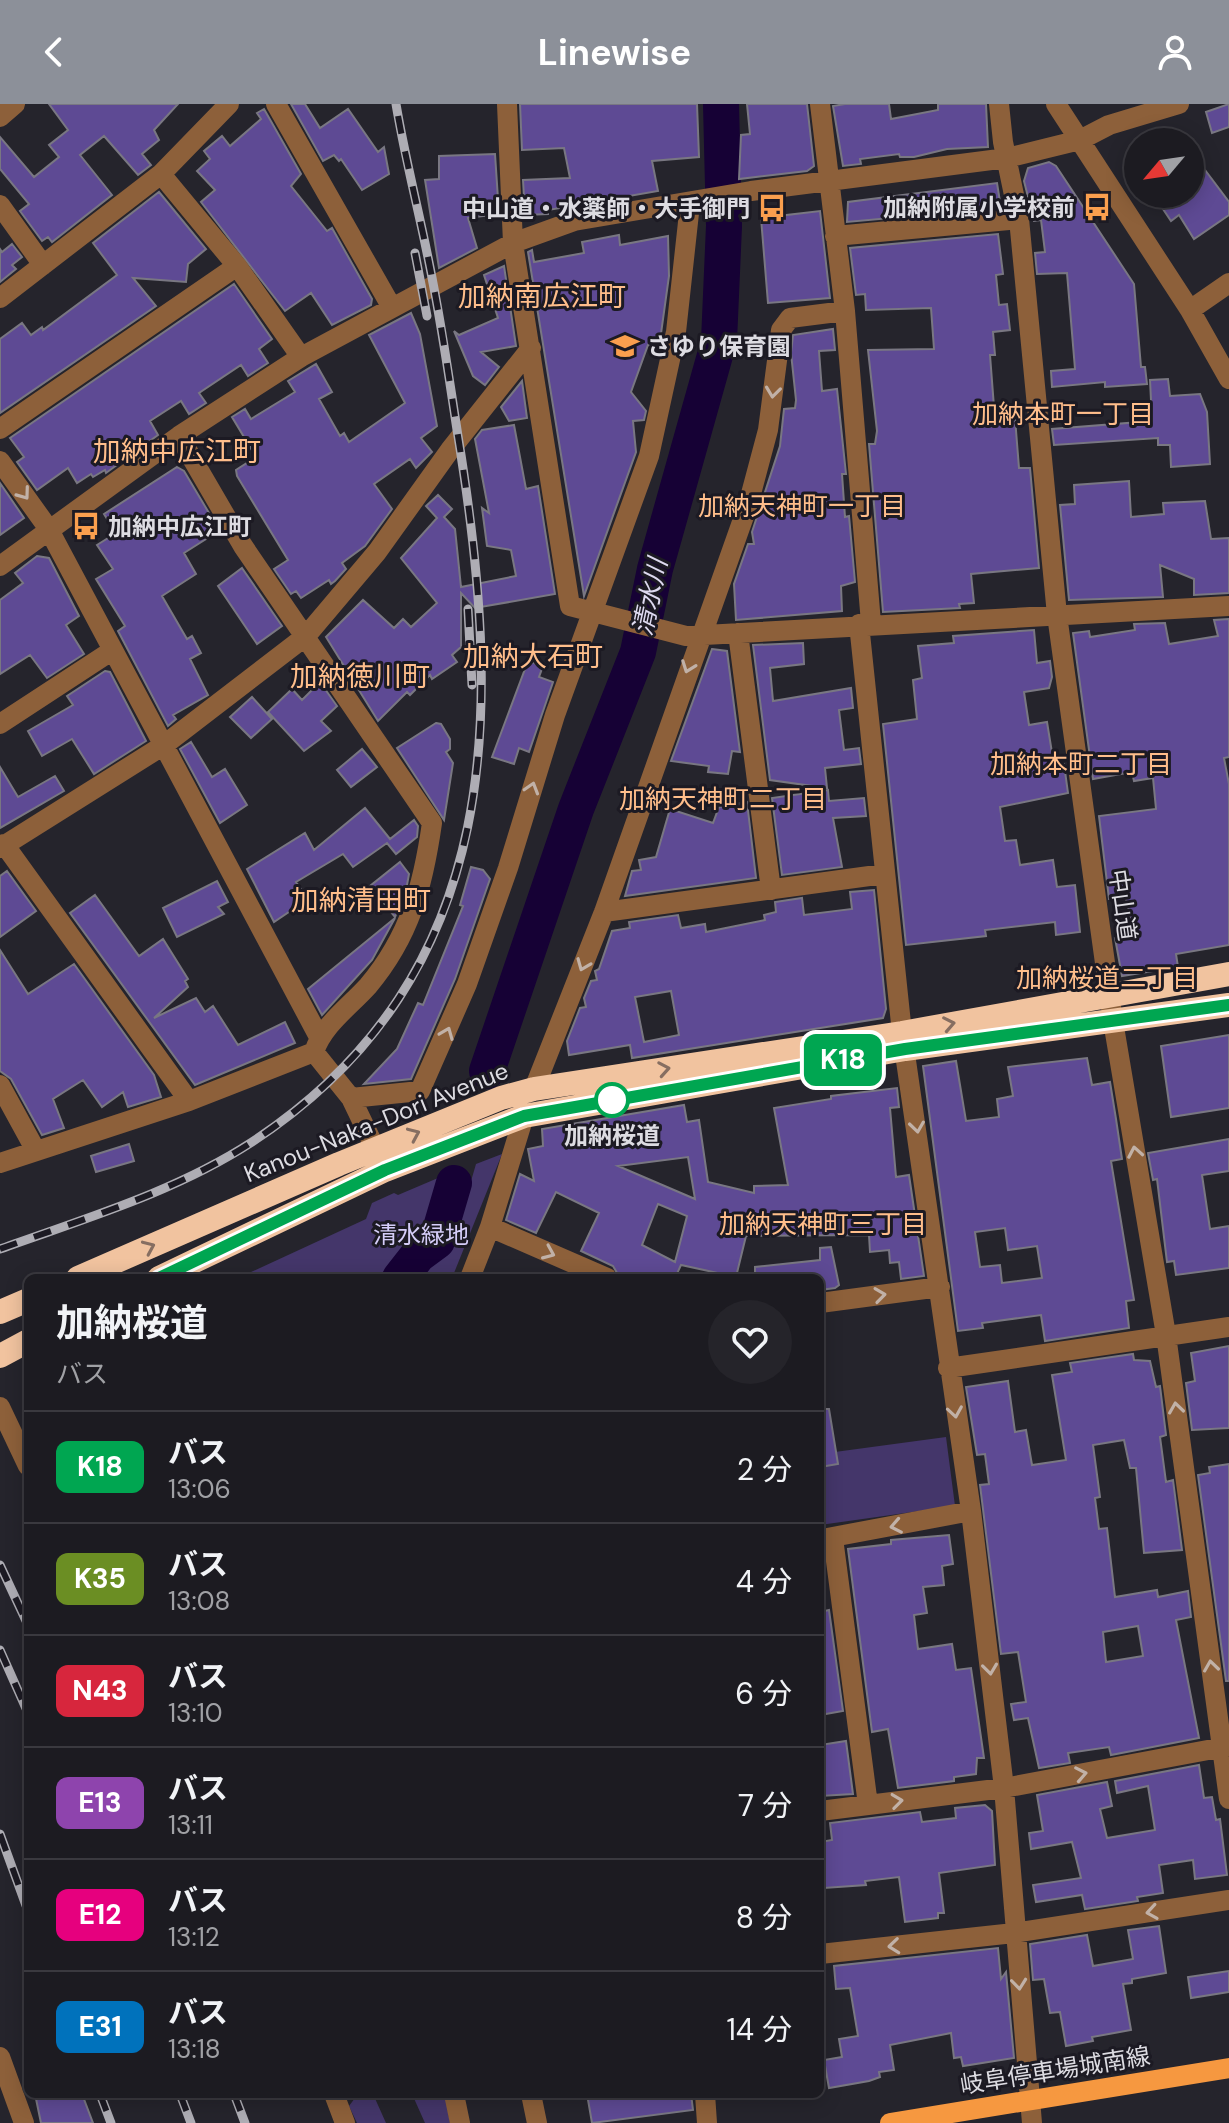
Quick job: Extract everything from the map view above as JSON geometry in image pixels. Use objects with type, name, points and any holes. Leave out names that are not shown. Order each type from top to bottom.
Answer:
[{"type":"highway","name":"Kanou-Naka-Dori Avenue","points":[[167,1274],[385,1170],[524,1116],[904,1041],[1109,994],[1229,974]]},
{"type":"highway","name":"Kanou-Naka-Dori Avenue","points":[[87,1274],[501,1098],[534,1089],[904,1041],[1113,1021],[1229,1005]]},
{"type":"highway","points":[[0,1312],[24,1302]]},
{"type":"highway","points":[[0,1356],[24,1343]]},
{"type":"main road","name":"岐阜停車場城南線","points":[[890,2123],[1229,2068]]},
{"type":"street","points":[[0,117],[15,104]]},
{"type":"street","points":[[0,298],[161,174],[229,104]]},
{"type":"street","points":[[276,104],[391,306]]},
{"type":"street","points":[[507,104],[513,243],[570,606],[662,632],[700,634],[1229,606]]},
{"type":"street","points":[[820,104],[845,311],[884,874],[904,1041],[940,1287],[948,1368],[971,1511],[1004,1788],[1032,2123]]},
{"type":"street","name":"中山道","points":[[999,104],[1019,219],[1057,615],[1113,1021],[1166,1335],[1226,1747],[1229,1799]]},
{"type":"street","points":[[1056,104],[1190,310],[1229,379]]},
{"type":"street","points":[[0,566],[48,528],[179,436],[301,357],[513,243],[574,221],[749,192],[829,184],[1007,158],[1080,140],[1109,125],[1179,104]]},
{"type":"street","points":[[161,174],[237,266],[301,357]]},
{"type":"street","points":[[351,1098],[420,1091],[426,1084],[503,882],[591,613],[649,456],[676,332],[698,202]]},
{"type":"street","points":[[0,205],[43,265]]},
{"type":"street","points":[[835,236],[1019,219]]},
{"type":"street","points":[[0,429],[237,266]]},
{"type":"street","points":[[1190,310],[1229,283]]},
{"type":"street","points":[[534,1089],[604,912],[700,634],[721,585],[764,445],[781,330],[790,318],[845,311]]},
{"type":"street","points":[[189,1101],[2,846],[164,745],[306,636],[377,552],[450,450],[531,348]]},
{"type":"street","points":[[0,1163],[189,1101],[317,1044],[369,984],[410,922],[432,823],[243,546],[179,436]]},
{"type":"street","points":[[0,461],[48,528],[164,745],[317,1044],[351,1098],[376,1150]]},
{"type":"street","points":[[738,633],[771,890]]},
{"type":"street","points":[[0,724],[113,650]]},
{"type":"street","points":[[604,912],[884,874]]},
{"type":"street","points":[[0,1085],[36,1151]]},
{"type":"street","points":[[472,1274],[490,1227],[524,1116]]},
{"type":"street","points":[[490,1227],[598,1274]]},
{"type":"street","points":[[824,1302],[940,1287]]},
{"type":"street","points":[[948,1368],[1229,1327]]},
{"type":"street","points":[[0,1407],[24,1458]]},
{"type":"street","points":[[868,1805],[827,1539],[971,1511]]},
{"type":"street","points":[[824,1810],[1004,1788],[1226,1747]]},
{"type":"street","points":[[824,1954],[1014,1933],[1229,1900]]},
{"type":"street","points":[[0,2057],[24,2123]]},
{"type":"street","points":[[336,2098],[345,2123]]},
{"type":"street","points":[[455,2098],[460,2123]]},
{"type":"street","points":[[532,2098],[537,2123]]},
{"type":"street","points":[[705,2098],[707,2123]]},
{"type":"green space","name":"清水緑地","points":[[502,1154],[454,1274],[247,1274],[366,1219],[372,1203],[394,1193],[398,1195],[438,1178],[469,1188],[476,1164]]},
{"type":"green space","points":[[946,1437],[955,1506],[824,1524],[824,1453]]},
{"type":"green space","points":[[355,2098],[375,2098],[386,2123],[357,2123],[349,2106]]},
{"type":"green space","points":[[414,2098],[446,2098],[450,2123],[425,2123]]},
{"type":"building","points":[[49,104],[178,104],[154,130],[159,140],[142,154],[151,165],[138,175],[104,136],[80,155],[112,195],[52,242],[48,237],[42,241],[20,211],[29,204],[0,169],[0,137],[34,177],[59,157],[49,145],[68,130]]},
{"type":"building","points":[[291,104],[305,104],[320,128],[348,109],[378,152],[384,147],[389,174],[362,190],[341,159],[339,161],[334,155],[323,161]]},
{"type":"building","points":[[520,104],[697,104],[699,157],[652,161],[658,191],[548,210],[548,214],[525,215],[523,180],[570,178],[564,148],[522,150]]},
{"type":"building","points":[[747,104],[807,104],[814,166],[807,171],[739,179],[741,135],[750,134]]},
{"type":"building","points":[[889,104],[891,119],[938,110],[938,104],[986,104],[988,147],[947,149],[914,157],[900,157],[899,154],[860,159],[861,164],[843,166],[833,106]]},
{"type":"building","points":[[1229,104],[1229,127],[1212,133],[1206,112]]},
{"type":"building","points":[[264,109],[301,174],[291,186],[327,231],[332,228],[372,299],[371,305],[332,325],[311,293],[285,311],[201,202],[215,190],[197,171],[210,159],[204,151],[222,136],[230,146],[261,119],[257,113]]},
{"type":"building","points":[[495,154],[499,214],[468,218],[477,248],[439,268],[425,180],[439,179],[439,156]]},
{"type":"building","points":[[1049,162],[1056,166],[1134,284],[1141,367],[1145,367],[1147,384],[1105,387],[1105,382],[1052,387],[1051,371],[1075,369],[1067,273],[1037,274],[1035,253],[1045,252],[1041,220],[1034,221],[1024,181],[1028,168]]},
{"type":"building","points":[[1204,169],[1229,202],[1229,215],[1194,239],[1179,215],[1171,221],[1162,208],[1204,208]]},
{"type":"building","points":[[997,183],[1001,208],[847,222],[848,202]]},
{"type":"building","points":[[159,192],[206,249],[188,264],[186,282],[133,278],[156,306],[0,413],[0,339],[22,323],[31,335],[42,327],[43,330],[117,275],[93,243]]},
{"type":"building","points":[[820,211],[830,298],[768,303],[761,218]]},
{"type":"building","points":[[998,234],[1003,274],[996,275],[999,305],[1007,304],[1010,330],[993,332],[995,355],[990,355],[994,407],[999,406],[1000,419],[1015,418],[1019,468],[1030,468],[1039,568],[971,574],[974,603],[959,604],[960,608],[883,612],[869,444],[875,444],[877,431],[868,350],[934,349],[931,308],[866,310],[865,294],[856,295],[850,248]]},
{"type":"building","points":[[619,235],[620,245],[668,236],[669,276],[659,348],[648,345],[631,392],[646,411],[644,420],[633,421],[636,452],[584,596],[528,252],[532,250],[534,262],[584,253],[582,242]]},
{"type":"building","points":[[12,244],[22,257],[12,265],[16,269],[0,282],[0,249],[2,252]]},
{"type":"building","points":[[504,266],[516,346],[481,352],[499,367],[485,385],[473,376],[454,331],[459,335],[498,318],[484,275]]},
{"type":"building","points":[[234,284],[272,339],[259,349],[268,363],[248,376],[241,365],[199,393],[206,403],[189,414],[181,401],[150,421],[158,435],[106,473],[105,470],[93,477],[91,474],[77,483],[68,468],[37,490],[17,462],[24,457],[10,438]]},
{"type":"building","points":[[411,313],[420,334],[437,426],[421,438],[432,452],[416,468],[410,459],[374,484],[392,509],[365,546],[342,563],[346,569],[335,581],[331,584],[329,580],[301,598],[296,591],[291,594],[274,569],[288,560],[237,476],[236,470],[256,457],[232,417],[245,409],[251,419],[295,392],[288,381],[316,364],[332,392],[319,399],[340,436],[344,433],[349,442],[405,403],[369,335]]},
{"type":"building","points":[[833,329],[835,350],[819,351],[822,391],[837,389],[846,474],[842,474],[845,517],[849,516],[855,582],[841,586],[842,611],[736,620],[734,584],[748,544],[754,544],[752,532],[780,446],[784,409],[795,408],[791,353],[793,335]]},
{"type":"building","points":[[1168,379],[1170,396],[1200,394],[1207,412],[1210,464],[1171,467],[1170,445],[1158,445],[1158,438],[1054,445],[1052,429],[1152,421],[1150,380]]},
{"type":"building","points":[[522,381],[527,418],[509,421],[501,407]]},
{"type":"building","points":[[514,425],[526,489],[538,486],[555,594],[475,608],[461,593],[461,647],[452,655],[457,662],[432,679],[430,675],[410,695],[407,692],[378,721],[326,637],[363,600],[394,628],[403,619],[411,627],[437,603],[401,558],[437,518],[426,506],[438,495],[452,509],[444,517],[455,529],[461,587],[516,576],[511,550],[487,546],[482,508],[489,513],[475,439],[482,430]]},
{"type":"building","points":[[177,467],[184,471],[209,513],[203,517],[214,534],[184,553],[196,574],[162,596],[187,639],[192,636],[201,653],[190,659],[208,695],[173,715],[176,719],[168,726],[118,631],[125,626],[96,579],[113,569],[97,545],[116,533],[104,514]]},
{"type":"building","points":[[1129,481],[1131,517],[1164,514],[1163,503],[1205,501],[1211,539],[1229,538],[1229,593],[1194,595],[1194,579],[1160,565],[1163,597],[1069,600],[1060,505],[1075,504],[1074,485]]},
{"type":"building","points":[[0,483],[24,518],[0,535]]},
{"type":"building","points":[[37,556],[49,558],[79,616],[66,625],[84,654],[47,678],[30,655],[0,674],[0,600],[23,583],[15,573]]},
{"type":"building","points":[[242,568],[282,626],[257,644],[218,586]]},
{"type":"building","points":[[1229,619],[1229,757],[1224,758],[1229,784],[1229,945],[1176,954],[1178,967],[1122,976],[1115,938],[1132,935],[1128,905],[1125,897],[1109,899],[1099,816],[1156,809],[1153,778],[1134,781],[1132,772],[1093,779],[1073,633],[1089,631],[1090,637],[1135,630],[1134,624],[1165,623],[1169,644],[1218,636],[1214,620]]},
{"type":"building","points":[[1034,630],[1037,663],[1050,661],[1052,677],[1049,688],[1024,692],[1029,725],[1047,722],[1054,765],[1064,764],[1068,793],[1000,807],[1005,841],[1016,840],[1020,865],[1053,860],[1057,887],[1075,885],[1080,932],[1056,935],[1055,922],[985,930],[986,936],[906,945],[883,724],[917,719],[913,680],[922,678],[918,646],[954,643],[953,636]]},
{"type":"building","points":[[803,643],[804,664],[770,668],[773,701],[851,688],[853,708],[839,710],[844,750],[859,748],[861,764],[825,768],[827,788],[770,780],[753,645]]},
{"type":"building","points":[[712,649],[727,651],[740,752],[732,751],[728,774],[708,772],[709,766],[671,761]]},
{"type":"building","points":[[528,661],[543,666],[539,677],[553,682],[529,752],[519,748],[514,764],[492,757]]},
{"type":"building","points":[[105,671],[110,672],[146,741],[94,774],[72,739],[42,756],[28,731],[73,705],[67,696]]},
{"type":"building","points":[[320,682],[337,706],[321,721],[331,731],[304,751],[268,712],[292,689],[302,700]]},
{"type":"building","points":[[252,697],[272,719],[251,738],[230,717]]},
{"type":"building","points":[[436,723],[441,724],[450,739],[450,749],[446,752],[453,763],[444,820],[397,748]]},
{"type":"building","points":[[191,742],[212,777],[225,769],[247,805],[220,823],[180,749]]},
{"type":"building","points":[[362,749],[377,767],[351,787],[337,770]]},
{"type":"building","points":[[0,767],[18,797],[55,776],[64,791],[0,828]]},
{"type":"building","points":[[828,790],[829,801],[864,798],[866,816],[833,818],[842,867],[782,875],[772,798]]},
{"type":"building","points":[[747,802],[756,878],[625,896],[632,871],[641,870],[639,860],[656,857],[670,809],[713,823],[719,807]]},
{"type":"building","points":[[365,808],[390,839],[414,820],[418,826],[417,837],[396,854],[387,843],[353,867],[343,854],[296,882],[308,899],[274,922],[247,869],[305,833],[314,850]]},
{"type":"building","points":[[400,862],[409,874],[407,885],[398,892],[403,897],[395,917],[370,886]]},
{"type":"building","points":[[471,867],[483,870],[490,879],[455,979],[411,1079],[364,1084],[397,1049],[418,1003],[423,1005],[463,906],[460,905]]},
{"type":"building","points":[[7,871],[36,911],[0,937],[0,876]]},
{"type":"building","points":[[217,881],[228,902],[218,907],[224,914],[177,937],[163,908]]},
{"type":"building","points":[[874,890],[886,1009],[883,1018],[632,1058],[630,1045],[569,1055],[567,1041],[580,1008],[586,1007],[584,998],[591,981],[597,980],[595,971],[599,969],[612,931],[630,928],[629,922],[678,915],[681,928],[705,924],[706,932],[765,920],[764,915],[776,912],[775,902],[802,898],[804,915],[852,909],[850,892]],"holes":[[[671,991],[679,1035],[644,1042],[635,997]]]},
{"type":"building","points":[[95,895],[139,956],[163,939],[188,979],[185,981],[188,987],[154,1018],[196,998],[205,1012],[213,1006],[238,1045],[285,1022],[295,1043],[195,1085],[70,913]]},
{"type":"building","points":[[395,918],[372,960],[322,1015],[308,989]]},
{"type":"building","points":[[0,950],[28,994],[74,964],[154,1075],[161,1097],[128,1107],[123,1092],[102,1107],[83,1080],[53,1099],[64,1128],[42,1135],[11,1079],[0,1071]]},
{"type":"building","points":[[1229,1035],[1229,1108],[1171,1117],[1161,1046]]},
{"type":"building","points":[[1087,1058],[1092,1085],[1110,1082],[1122,1159],[1111,1161],[1134,1300],[1126,1301],[1129,1328],[1045,1341],[1041,1315],[982,1323],[983,1328],[958,1331],[923,1066],[956,1061],[966,1121],[999,1117],[997,1099],[1013,1096],[1008,1067]],"holes":[[[1005,1228],[1008,1250],[1037,1246],[1042,1278],[1002,1283],[1000,1265],[980,1267],[975,1232]]]},
{"type":"building","points":[[897,1088],[899,1107],[890,1108],[896,1177],[909,1175],[924,1276],[901,1279],[899,1262],[890,1263],[889,1250],[870,1252],[869,1235],[746,1236],[737,1274],[681,1265],[677,1274],[618,1274],[613,1266],[581,1251],[599,1213],[556,1192],[536,1233],[506,1220],[520,1174],[534,1181],[528,1149],[543,1146],[542,1129],[684,1105],[687,1122],[699,1120],[708,1182],[754,1193],[754,1186],[788,1185],[774,1108],[831,1099],[831,1096]],"holes":[[[688,1157],[695,1199],[618,1166]],[[658,1204],[687,1216],[675,1262],[642,1245]]]},
{"type":"building","points":[[1229,1139],[1229,1171],[1202,1175],[1210,1229],[1229,1226],[1229,1268],[1176,1275],[1174,1261],[1167,1262],[1157,1179],[1153,1180],[1148,1153]]},
{"type":"building","points":[[129,1144],[134,1161],[96,1172],[91,1156]]},
{"type":"building","points":[[831,1247],[839,1285],[835,1288],[824,1289],[824,1274],[755,1274],[755,1267],[820,1260],[820,1248]]},
{"type":"building","points":[[1229,1346],[1229,1428],[1192,1430],[1186,1383],[1195,1381],[1191,1353]]},
{"type":"building","points":[[1133,1354],[1134,1360],[1150,1361],[1156,1387],[1160,1386],[1166,1435],[1160,1437],[1166,1482],[1173,1480],[1182,1550],[1144,1553],[1136,1468],[1130,1468],[1124,1440],[1093,1445],[1100,1497],[1095,1498],[1099,1529],[1107,1528],[1115,1597],[1157,1590],[1158,1597],[1188,1591],[1191,1617],[1176,1620],[1199,1738],[1111,1755],[1109,1747],[1068,1753],[1070,1763],[1039,1768],[1028,1718],[1014,1720],[1011,1704],[1026,1702],[1018,1652],[1001,1654],[980,1485],[989,1484],[985,1454],[977,1455],[966,1387],[1008,1381],[1015,1432],[1026,1430],[1032,1465],[1066,1460],[1052,1375],[1072,1372],[1070,1363]],"holes":[[[1138,1626],[1143,1656],[1106,1662],[1103,1632]]]},
{"type":"building","points":[[824,1409],[829,1409],[838,1464],[824,1466]]},
{"type":"building","points":[[1229,1464],[1229,1681],[1226,1681],[1198,1475],[1210,1473],[1209,1467]]},
{"type":"building","points":[[949,1535],[953,1564],[942,1566],[944,1585],[923,1587],[927,1613],[914,1615],[918,1649],[952,1644],[956,1670],[971,1668],[984,1758],[977,1758],[976,1774],[954,1777],[954,1781],[898,1788],[888,1729],[872,1732],[848,1549],[891,1544],[891,1540]]},
{"type":"building","points":[[829,1610],[843,1711],[824,1714],[824,1611]]},
{"type":"building","points":[[846,1741],[853,1794],[824,1796],[824,1744]]},
{"type":"building","points":[[1199,1765],[1204,1798],[1212,1797],[1216,1820],[1220,1819],[1227,1875],[1195,1879],[1193,1860],[1159,1865],[1163,1893],[1137,1897],[1138,1901],[1085,1909],[1082,1895],[1036,1902],[1033,1885],[1081,1878],[1072,1842],[1031,1849],[1029,1833],[1043,1831],[1037,1795],[1107,1782],[1112,1806],[1100,1809],[1107,1838],[1155,1830],[1148,1786],[1117,1793],[1115,1781]]},
{"type":"building","points":[[985,1805],[992,1811],[995,1865],[939,1873],[944,1913],[938,1913],[938,1918],[905,1922],[899,1877],[865,1881],[866,1885],[824,1888],[824,1841],[832,1840],[830,1823],[920,1812],[922,1822],[956,1818],[955,1808]]},
{"type":"building","points":[[1159,1926],[1166,1973],[1132,1979],[1132,1983],[1123,1984],[1131,2030],[1092,2037],[1093,2041],[1066,2046],[1060,2012],[1050,2013],[1044,1979],[1033,1980],[1030,1944],[1087,1935],[1093,1966],[1133,1959],[1128,1930]]},
{"type":"building","points":[[998,1948],[1001,1979],[1006,1972],[1014,2058],[963,2066],[961,2057],[954,2058],[951,2033],[890,2045],[894,2070],[879,2072],[880,2077],[869,2081],[829,2088],[824,2060],[842,2057],[839,2039],[858,2036],[850,1988],[836,1989],[834,1966]]},
{"type":"building","points":[[1229,1971],[1229,1992],[1191,1998],[1188,1977]]},
{"type":"building","points":[[36,2098],[84,2098],[93,2123],[41,2123]]},
{"type":"building","points":[[588,2098],[692,2098],[693,2110],[592,2123]]},
{"type":"waterway","name":"清水川","points":[[487,1071],[576,809],[638,652],[655,569],[719,341],[724,226],[721,104]]},
{"type":"waterway","name":"清水川","points":[[403,1274],[418,1255],[437,1241],[454,1183]]},
{"type":"railway","points":[[0,1249],[161,1190],[252,1142],[336,1075],[398,999],[441,916],[468,828],[480,734],[480,637],[472,537],[446,360],[396,104]]},
{"type":"railway","points":[[415,253],[427,316]]},
{"type":"railway","points":[[468,609],[472,685]]},
{"type":"railway","points":[[0,1565],[24,1616]]},
{"type":"railway","points":[[0,1650],[24,1704]]},
{"type":"railway","points":[[0,1834],[24,1900]]},
{"type":"railway","points":[[102,2098],[111,2123]]},
{"type":"railway","points":[[182,2098],[191,2123]]},
{"type":"railway","points":[[236,2098],[245,2123]]},
{"type":"bus line","name":"K18","points":[[167,1274],[385,1170],[480,1130],[524,1116],[905,1049],[1229,1005]]},
{"type":"place","name":"加納附属小学校前","points":[[1097,207]]},
{"type":"place","name":"中山道・水薬師・大手御門","points":[[772,208]]},
{"type":"place","name":"さゆり保育園","points":[[625,346]]},
{"type":"place","name":"加納中広江町","points":[[86,526]]},
{"type":"place","name":"加納桜道","points":[[612,1100]]},
{"type":"district","name":"加納南広江町","points":[[542,296]]},
{"type":"district","name":"加納本町一丁目","points":[[1063,414]]},
{"type":"district","name":"加納中広江町","points":[[177,451]]},
{"type":"district","name":"加納天神町一丁目","points":[[802,506]]},
{"type":"district","name":"加納大石町","points":[[533,656]]},
{"type":"district","name":"加納徳川町","points":[[360,676]]},
{"type":"district","name":"加納本町二丁目","points":[[1081,764]]},
{"type":"district","name":"加納天神町二丁目","points":[[723,799]]},
{"type":"district","name":"加納清田町","points":[[361,900]]},
{"type":"district","name":"加納桜道二丁目","points":[[1107,978]]},
{"type":"district","name":"加納天神町三丁目","points":[[823,1224]]}]
